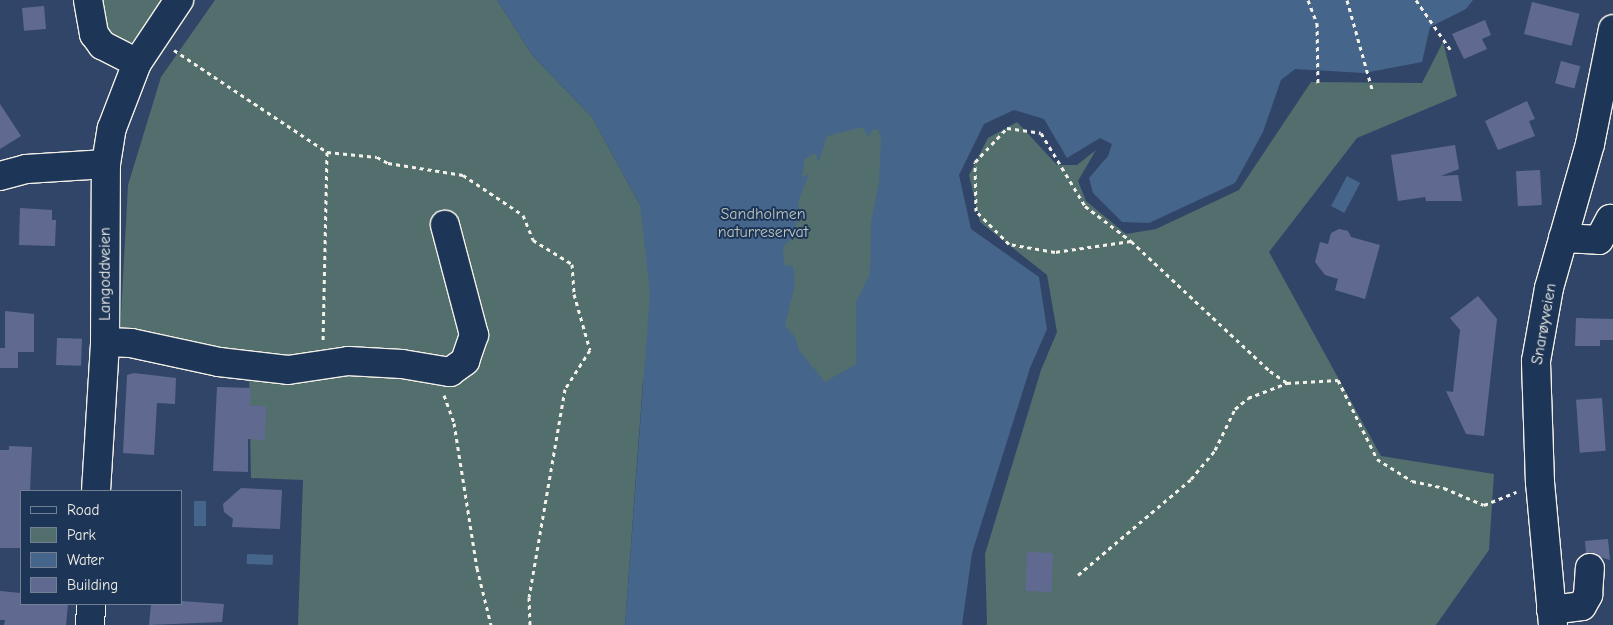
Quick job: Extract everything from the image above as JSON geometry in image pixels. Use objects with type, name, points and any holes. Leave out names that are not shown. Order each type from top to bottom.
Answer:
[{"type":"street","points":[[88,0],[94,34],[102,46],[137,62]]},
{"type":"street","name":"Langoddveien","points":[[96,490],[105,342],[106,164],[112,128],[137,62],[180,0]]},
{"type":"street","name":"Snarøyveien","points":[[1552,618],[1540,483],[1536,361],[1549,288],[1590,144],[1613,30]]},
{"type":"street","points":[[0,176],[26,169],[106,164]]},
{"type":"street","points":[[1563,238],[1599,240],[1610,219]]},
{"type":"street","points":[[105,342],[131,343],[219,362],[288,370],[348,361],[402,364],[450,372],[465,361],[474,334],[445,225]]},
{"type":"street","points":[[1552,618],[1582,606],[1588,595],[1590,568]]},
{"type":"street","points":[[90,605],[90,625]]},
{"type":"path","points":[[1308,0],[1317,23],[1318,85]]},
{"type":"path","points":[[1347,0],[1372,89]]},
{"type":"path","points":[[1416,0],[1450,49]]},
{"type":"path","points":[[168,46],[327,152],[377,157],[388,163],[463,175],[523,215],[533,240],[572,264],[574,294],[590,350],[565,389],[529,597],[530,625]]},
{"type":"path","points":[[1131,241],[1055,252],[1009,244],[976,210],[976,162],[1007,128],[1041,133],[1085,206],[1131,241],[1270,371],[1288,383]]},
{"type":"path","points":[[322,365],[327,152]]},
{"type":"path","points":[[436,370],[454,423],[477,568],[491,625]]},
{"type":"path","points":[[1078,575],[1191,479],[1215,450],[1235,409],[1248,398],[1288,383],[1338,380],[1377,459],[1412,481],[1444,488],[1484,505],[1540,483]]},
{"type":"green space","points":[[88,0],[166,0],[132,42],[111,44]]},
{"type":"green space","name":"Sandholmen naturreservat","points":[[215,0],[497,0],[533,56],[592,117],[640,205],[905,0],[860,533],[643,382],[625,625],[298,625],[303,480],[251,478],[249,374],[120,334],[128,185],[161,77]]},
{"type":"green space","points":[[1443,42],[1457,96],[1357,138],[1269,252],[1381,456],[1494,474],[1489,550],[1436,625],[987,625],[985,554],[1041,370],[1057,332],[1047,275],[980,222],[969,175],[988,138],[1017,122],[1057,165],[1077,165],[1096,150],[1078,181],[1086,201],[1126,234],[1156,229],[1239,190],[1311,82],[1422,83]]},
{"type":"water","points":[[497,0],[1473,0],[1466,9],[1430,27],[1422,62],[1364,73],[1295,69],[1281,80],[1263,132],[1235,183],[1149,223],[1122,222],[1093,193],[1089,178],[1108,156],[1112,144],[1100,138],[1067,158],[1044,119],[1014,110],[984,124],[959,175],[971,229],[1039,277],[1047,329],[1030,368],[972,553],[962,625],[625,625],[650,294],[640,205],[592,117],[533,56]],"holes":[[[863,127],[868,137],[873,129],[878,130],[881,137],[879,183],[871,222],[870,274],[856,302],[856,364],[825,382],[799,350],[795,337],[785,325],[795,285],[793,266],[784,265],[783,246],[790,240],[797,222],[799,199],[809,174],[802,177],[805,159],[815,153],[819,162],[827,136]]]},
{"type":"water","points":[[1347,176],[1360,183],[1344,213],[1331,206]]},
{"type":"water","points":[[194,501],[206,501],[206,526],[194,526]]},
{"type":"water","points":[[247,554],[273,555],[273,565],[247,564]]},
{"type":"building","points":[[1532,2],[1580,14],[1572,46],[1524,34]]},
{"type":"building","points":[[44,6],[46,29],[24,31],[22,8]]},
{"type":"building","points":[[1485,20],[1491,35],[1482,39],[1487,49],[1464,59],[1452,34]]},
{"type":"building","points":[[1561,61],[1580,66],[1574,88],[1555,83]]},
{"type":"building","points":[[1527,101],[1535,119],[1529,121],[1535,136],[1498,150],[1485,121]]},
{"type":"building","points":[[0,104],[21,136],[0,149]]},
{"type":"building","points":[[1455,145],[1459,169],[1441,176],[1458,175],[1462,201],[1426,201],[1425,197],[1398,201],[1391,155]]},
{"type":"building","points":[[1540,170],[1542,205],[1518,206],[1516,171]]},
{"type":"building","points":[[20,208],[52,210],[52,220],[56,220],[55,246],[19,245]]},
{"type":"building","points":[[1339,229],[1348,231],[1351,237],[1380,245],[1365,299],[1335,290],[1338,279],[1325,275],[1315,262],[1320,242],[1328,244],[1331,233]]},
{"type":"building","points":[[1478,296],[1497,319],[1484,436],[1466,434],[1446,391],[1453,392],[1460,330],[1450,318]]},
{"type":"building","points":[[5,311],[34,314],[34,352],[18,352],[18,368],[0,368],[0,348],[5,348]]},
{"type":"building","points":[[1576,318],[1613,319],[1613,340],[1600,340],[1600,346],[1575,346]]},
{"type":"building","points":[[57,338],[82,339],[81,366],[56,365]]},
{"type":"building","points":[[134,373],[176,378],[175,404],[157,403],[154,455],[123,453],[127,375]]},
{"type":"building","points":[[217,387],[251,388],[250,406],[266,406],[265,440],[248,439],[248,472],[213,471]]},
{"type":"building","points":[[1602,398],[1606,451],[1580,453],[1576,400]]},
{"type":"building","points":[[9,446],[32,447],[30,490],[20,490],[20,548],[0,548],[0,450],[9,450]]},
{"type":"building","points":[[241,488],[282,490],[280,529],[232,527],[233,519],[224,512],[223,504]]},
{"type":"building","points":[[1608,539],[1610,560],[1586,553],[1585,541]]},
{"type":"building","points":[[1027,552],[1053,553],[1052,592],[1026,591]]},
{"type":"building","points":[[0,591],[20,593],[20,605],[68,605],[66,625],[4,625],[5,620],[0,620]]},
{"type":"building","points":[[182,601],[224,604],[222,622],[149,625],[151,605],[182,605]]}]
